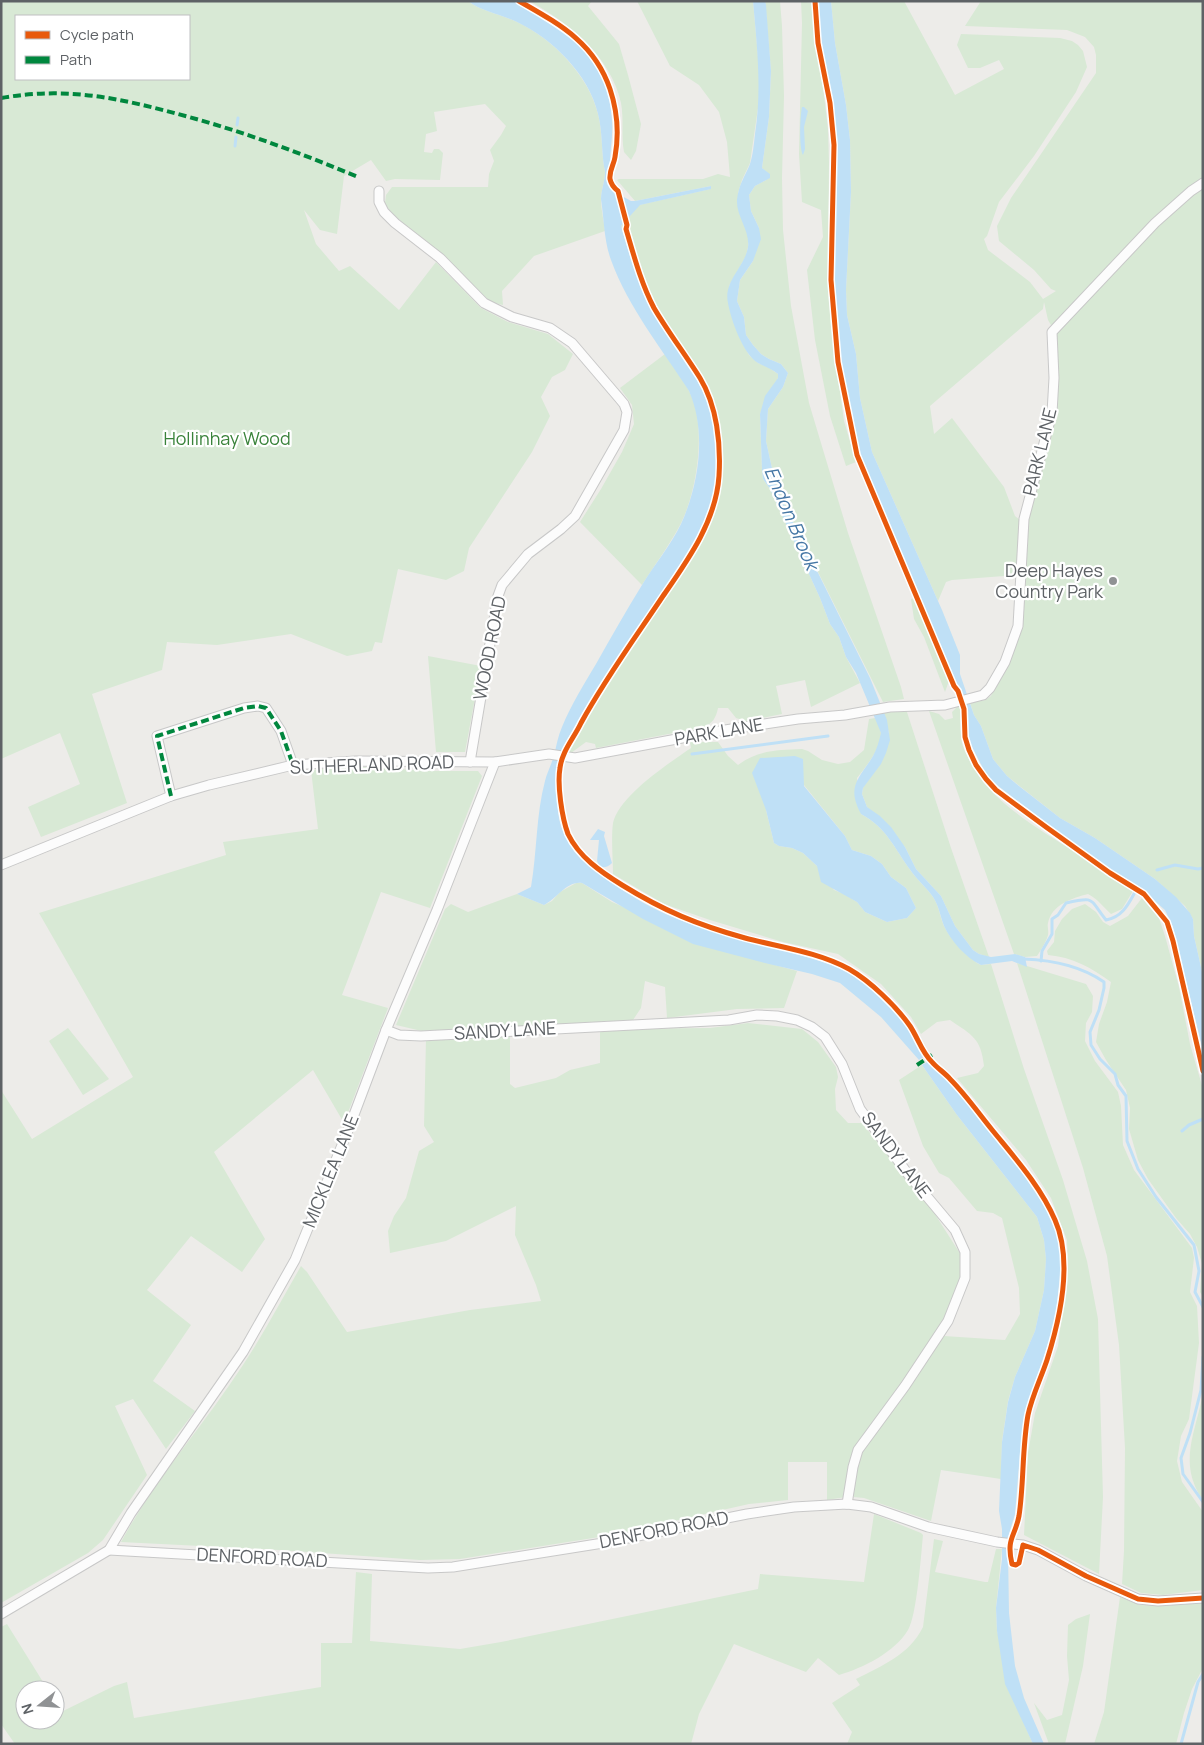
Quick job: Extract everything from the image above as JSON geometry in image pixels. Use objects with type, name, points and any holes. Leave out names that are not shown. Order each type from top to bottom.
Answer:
[{"type":"street","name":"PARK LANE","points":[[549,754],[569,758],[588,756],[725,730],[870,711],[890,706],[952,703],[983,695],[990,688],[1005,662],[1018,626],[1024,519],[1052,413],[1054,378],[1052,332],[1155,223],[1191,191],[1203,184]]},
{"type":"street","name":"WOOD ROAD","points":[[378,191],[379,202],[384,212],[395,223],[440,258],[484,303],[512,317],[550,328],[572,343],[624,404],[627,412],[627,422],[624,430],[575,516],[528,554],[500,591],[470,762]]},
{"type":"street","points":[[171,796],[157,736],[244,708],[258,706],[266,708],[281,731],[293,765]]},
{"type":"street","name":"SUTHERLAND ROAD","points":[[1,865],[171,796],[293,765],[356,761],[494,762],[549,754]]},
{"type":"street","name":"MICKLEA LANE","points":[[108,1550],[136,1506],[243,1352],[295,1260],[349,1128],[386,1030],[437,910],[494,762]]},
{"type":"street","name":"SANDY LANE","points":[[386,1030],[399,1035],[421,1036],[729,1020],[757,1015],[777,1016],[796,1020],[812,1027],[825,1037],[842,1064],[860,1109],[908,1174],[955,1230],[965,1252],[965,1278],[948,1321],[906,1386],[858,1450],[853,1467],[847,1504]]},
{"type":"street","name":"DENFORD ROAD","points":[[108,1550],[418,1567],[453,1567],[603,1543],[747,1514],[794,1507],[847,1504],[871,1507],[928,1527],[1038,1550],[1096,1581],[1138,1599],[1158,1602],[1203,1598]]},
{"type":"street","points":[[1,1614],[108,1550]]},
{"type":"green space","name":"Hollinhay Wood","points":[[1,1],[468,1],[479,8],[511,19],[530,29],[556,48],[578,72],[593,100],[601,128],[605,172],[601,207],[605,231],[534,256],[502,291],[503,305],[487,301],[443,256],[391,213],[385,203],[386,195],[392,187],[488,187],[489,174],[494,161],[490,150],[506,126],[485,104],[434,112],[437,131],[426,134],[424,152],[432,153],[434,149],[439,149],[443,153],[440,180],[395,179],[386,181],[371,160],[344,176],[337,234],[320,230],[304,210],[316,244],[339,271],[350,266],[399,310],[436,262],[481,308],[508,322],[548,334],[573,354],[565,370],[552,377],[541,397],[550,416],[532,452],[469,548],[464,571],[446,580],[398,569],[382,643],[375,642],[372,651],[347,656],[291,634],[217,645],[167,642],[162,670],[92,694],[127,803],[41,837],[28,807],[80,784],[60,733],[1,759]]},
{"type":"green space","points":[[529,1],[592,1],[588,6],[619,44],[641,124],[636,151],[631,160],[624,152],[621,103],[616,86],[608,70],[586,42],[573,30],[544,9]]},
{"type":"green space","points":[[637,1],[753,1],[759,68],[759,101],[750,163],[738,193],[748,235],[748,247],[746,256],[729,286],[739,336],[749,355],[758,363],[778,374],[778,378],[760,414],[763,479],[770,489],[830,624],[839,637],[846,657],[860,683],[811,707],[805,680],[776,686],[782,714],[746,721],[736,718],[728,708],[718,708],[714,719],[705,727],[596,748],[595,744],[586,742],[571,753],[562,752],[563,748],[593,695],[683,562],[703,527],[715,439],[712,418],[705,395],[696,378],[656,318],[644,295],[621,226],[639,205],[710,189],[711,186],[635,201],[617,180],[703,179],[718,174],[730,177],[727,142],[719,112],[699,85],[670,66]]},
{"type":"green space","points":[[765,1],[780,1],[784,96],[783,230],[791,306],[809,403],[848,533],[904,699],[883,702],[784,504],[775,482],[766,441],[768,409],[783,387],[788,373],[781,364],[761,354],[753,345],[746,335],[744,317],[737,301],[740,280],[753,261],[759,228],[751,211],[749,195],[755,186],[766,180],[769,174],[762,168],[769,117],[771,71]]},
{"type":"green space","points":[[801,1],[812,3],[815,42],[828,129],[828,284],[831,326],[844,421],[856,462],[846,466],[830,416],[815,340],[807,270],[823,237],[821,210],[802,202],[799,154]]},
{"type":"green space","points":[[831,1],[904,1],[955,95],[1004,69],[999,60],[980,68],[968,68],[957,45],[961,34],[1060,38],[1072,41],[1083,51],[1087,67],[1076,92],[1034,156],[999,202],[987,236],[984,239],[988,250],[1030,282],[1043,299],[1056,291],[1051,289],[1034,270],[999,241],[997,226],[1011,198],[1096,73],[1094,47],[1085,37],[1067,30],[965,26],[981,1],[1203,1],[1203,976],[1194,936],[1193,919],[1185,906],[1155,879],[1095,838],[1060,818],[1007,776],[993,759],[981,726],[974,715],[970,703],[985,700],[991,696],[1021,627],[1017,575],[952,580],[946,582],[938,601],[872,452],[860,398],[856,354],[847,315],[846,290],[851,192],[850,140],[835,43]],"holes":[[[1044,302],[1048,320],[1055,332],[1055,414],[1021,521],[1015,516],[1004,487],[952,418],[934,434],[930,406],[1043,309]]]},
{"type":"green space","points":[[665,354],[692,397],[697,417],[699,449],[694,483],[685,514],[675,534],[642,585],[580,522],[622,452],[634,424],[632,405],[620,388]]},
{"type":"green space","points":[[916,598],[950,678],[945,692],[924,637],[914,619],[911,599]]},
{"type":"green space","points":[[428,656],[481,666],[465,752],[436,752]]},
{"type":"green space","points":[[958,706],[960,709],[962,745],[980,778],[1019,815],[1133,891],[1122,909],[1111,914],[1088,894],[1070,900],[1058,907],[1050,916],[1047,938],[1037,956],[1025,957],[1014,954],[929,711],[939,714],[945,720],[953,718],[952,712]]},
{"type":"green space","points":[[906,709],[989,957],[973,950],[955,926],[941,896],[916,869],[905,847],[867,807],[862,794],[863,788],[889,733],[883,711]]},
{"type":"green space","points":[[875,718],[880,729],[881,738],[873,757],[857,778],[861,814],[884,832],[913,874],[931,894],[937,904],[947,932],[955,942],[977,963],[981,965],[991,964],[1024,1069],[1063,1180],[1087,1261],[1098,1319],[1103,1497],[1099,1574],[1024,1535],[1028,1453],[1035,1413],[1058,1346],[1068,1267],[1067,1240],[1051,1198],[1026,1160],[957,1078],[978,1073],[984,1066],[978,1043],[970,1034],[950,1020],[937,1022],[921,1034],[911,1017],[881,984],[838,954],[783,942],[664,904],[613,874],[612,829],[617,813],[646,781],[691,748],[690,742],[718,742],[728,756],[738,765],[753,756],[761,754],[802,749],[822,760],[838,764],[850,762],[864,750],[869,719]],"holes":[[[804,785],[845,836],[852,850],[871,856],[882,864],[891,877],[906,888],[916,908],[907,918],[887,922],[865,912],[857,902],[834,890],[817,866],[803,853],[774,843],[766,810]]]},
{"type":"green space","points":[[349,766],[429,771],[478,771],[482,776],[430,908],[381,892],[342,995],[388,1008],[344,1123],[313,1070],[214,1152],[265,1239],[242,1272],[191,1236],[147,1290],[191,1325],[153,1381],[195,1411],[166,1449],[133,1399],[115,1406],[147,1475],[103,1540],[88,1553],[1,1603],[1,1090],[32,1139],[133,1077],[39,913],[226,855],[223,842],[318,829],[311,770]]},
{"type":"green space","points":[[576,883],[582,883],[612,902],[734,954],[797,971],[784,1008],[737,1009],[667,1018],[665,987],[645,981],[641,1008],[633,1020],[426,1032],[396,1025],[445,909],[451,904],[468,912],[517,894],[544,905],[552,901],[560,892]]},
{"type":"green space","points":[[1142,898],[1159,918],[1165,936],[1179,987],[1190,1044],[1203,1089],[1203,1297],[1200,1292],[1202,1264],[1197,1247],[1190,1234],[1148,1179],[1138,1160],[1129,1129],[1130,1108],[1126,1090],[1096,1042],[1111,982],[1081,964],[1065,958],[1048,955],[1047,951],[1054,942],[1055,931],[1062,919],[1072,909],[1085,904],[1096,912],[1103,922],[1110,926],[1128,916]]},
{"type":"green space","points":[[1017,963],[1086,984],[1093,996],[1092,1012],[1086,1023],[1085,1041],[1095,1061],[1118,1092],[1121,1106],[1123,1145],[1134,1170],[1192,1248],[1194,1258],[1190,1292],[1197,1306],[1199,1343],[1189,1419],[1181,1436],[1177,1461],[1182,1482],[1203,1512],[1203,1590],[1163,1595],[1141,1593],[1122,1584],[1125,1448],[1119,1345],[1107,1256],[1083,1168]]},
{"type":"green space","points":[[748,1023],[802,1029],[818,1042],[836,1067],[838,1077],[835,1089],[836,1110],[848,1123],[862,1123],[931,1208],[961,1255],[961,1278],[952,1303],[934,1337],[902,1385],[876,1417],[857,1445],[846,1497],[827,1500],[827,1462],[788,1462],[788,1500],[749,1504],[612,1535],[460,1559],[420,1560],[279,1550],[121,1542],[164,1474],[243,1365],[301,1266],[347,1332],[470,1310],[541,1301],[515,1235],[516,1206],[446,1241],[390,1253],[388,1231],[394,1216],[406,1198],[419,1151],[434,1142],[424,1126],[426,1039],[510,1035],[510,1084],[515,1088],[556,1078],[570,1070],[600,1063],[600,1029],[710,1028]]},
{"type":"green space","points":[[68,1028],[109,1079],[83,1095],[49,1041]]},
{"type":"green space","points":[[922,1065],[957,1115],[1037,1217],[1044,1240],[1046,1259],[1044,1290],[1035,1331],[1015,1377],[1008,1401],[1002,1441],[1001,1479],[941,1470],[931,1521],[864,1498],[854,1497],[853,1490],[858,1463],[865,1447],[944,1336],[1005,1340],[1020,1314],[1019,1288],[1002,1218],[993,1213],[977,1211],[949,1178],[939,1173],[923,1146],[899,1080]]},
{"type":"green space","points":[[1203,1393],[1203,1500],[1195,1486],[1190,1460],[1193,1434]]},
{"type":"green space","points":[[874,1514],[923,1535],[914,1612],[908,1630],[895,1645],[878,1658],[839,1675],[818,1658],[806,1672],[734,1644],[699,1714],[691,1744],[15,1744],[1,1724],[1,1627],[7,1624],[42,1680],[15,1680],[15,1730],[65,1730],[65,1710],[114,1686],[127,1682],[134,1718],[321,1687],[321,1643],[352,1643],[356,1572],[372,1574],[370,1641],[460,1649],[758,1589],[760,1574],[864,1582]]},
{"type":"green space","points":[[934,1539],[943,1541],[935,1572],[985,1582],[988,1582],[996,1549],[1002,1549],[996,1608],[997,1631],[1025,1726],[1033,1744],[847,1744],[852,1732],[832,1703],[860,1685],[856,1679],[903,1652],[917,1637],[923,1627]]},
{"type":"green space","points":[[1120,1597],[1140,1605],[1165,1606],[1203,1602],[1203,1668],[1192,1689],[1176,1744],[1094,1744],[1104,1712]]},
{"type":"green space","points":[[1090,1614],[1083,1666],[1065,1744],[1049,1744],[1034,1703],[1047,1720],[1062,1715],[1069,1680],[1067,1656],[1068,1625],[1076,1619]]},
{"type":"water","points":[[468,1],[513,1],[519,3],[566,33],[590,56],[605,85],[610,102],[612,129],[610,174],[613,191],[631,201],[635,201],[711,186],[711,189],[640,205],[621,226],[644,294],[704,394],[716,441],[717,474],[708,516],[693,546],[605,677],[563,748],[557,787],[559,818],[562,830],[576,851],[594,870],[627,893],[659,911],[704,929],[823,962],[860,979],[891,1007],[911,1032],[925,1056],[919,1060],[881,1017],[840,983],[812,974],[693,944],[643,919],[582,883],[571,885],[544,905],[517,894],[531,887],[542,794],[561,730],[574,703],[619,624],[681,524],[696,475],[699,441],[695,407],[689,391],[636,311],[611,260],[601,199],[605,172],[601,128],[598,114],[587,86],[568,60],[544,38],[511,19],[479,8]]},
{"type":"water","points":[[753,1],[765,1],[766,5],[771,71],[769,117],[762,168],[770,174],[770,178],[755,186],[749,195],[751,211],[759,228],[761,239],[753,261],[740,280],[737,301],[744,317],[746,335],[753,345],[761,354],[781,364],[788,373],[783,387],[768,409],[766,441],[775,482],[870,678],[887,720],[890,740],[886,753],[881,764],[863,788],[862,794],[867,807],[891,827],[905,847],[916,869],[941,896],[955,926],[973,950],[979,954],[991,957],[1015,954],[1025,957],[1027,967],[1012,961],[981,965],[964,953],[947,932],[937,904],[931,894],[913,874],[884,832],[861,814],[855,796],[856,783],[878,745],[881,733],[856,673],[846,657],[839,637],[830,624],[770,489],[763,479],[760,414],[765,396],[778,378],[778,374],[758,363],[747,352],[735,327],[727,295],[731,281],[743,261],[748,247],[747,235],[737,206],[737,200],[740,186],[751,160],[757,117],[758,68]]},
{"type":"water","points":[[818,1],[831,1],[835,43],[846,105],[850,140],[851,192],[846,290],[847,315],[856,354],[860,398],[872,452],[960,655],[960,674],[974,715],[981,726],[993,759],[1007,776],[1019,786],[1060,818],[1095,838],[1155,879],[1176,897],[1190,913],[1193,919],[1194,936],[1203,976],[1203,1051],[1173,927],[1165,910],[1149,896],[1056,831],[988,778],[969,741],[965,708],[959,690],[945,662],[858,454],[840,361],[834,306],[832,257],[835,143],[817,25]]},
{"type":"water","points":[[802,107],[808,111],[804,127],[805,149],[803,155],[800,139]]},
{"type":"water","points":[[795,756],[803,759],[804,786],[845,836],[852,850],[871,856],[882,864],[891,877],[906,888],[916,908],[907,918],[887,922],[865,912],[857,902],[821,882],[817,866],[803,853],[774,843],[766,810],[752,773],[760,758]]},
{"type":"water","points":[[598,829],[605,832],[604,836],[612,863],[605,867],[600,867],[597,861],[599,840],[590,840]]},
{"type":"water","points":[[929,1061],[957,1089],[1014,1161],[1054,1220],[1059,1238],[1062,1256],[1056,1313],[1050,1338],[1027,1407],[1020,1453],[1015,1514],[1009,1534],[1008,1552],[1009,1613],[1015,1666],[1024,1698],[1044,1744],[1033,1744],[1005,1684],[997,1631],[996,1608],[1002,1559],[1002,1529],[999,1511],[1002,1442],[1008,1402],[1015,1377],[1035,1331],[1044,1290],[1046,1259],[1044,1240],[1037,1217],[957,1115],[922,1065]]},
{"type":"waterway","points":[[237,125],[238,118]]},
{"type":"waterway","points":[[235,146],[236,137]]},
{"type":"waterway","points":[[692,754],[828,736]]},
{"type":"waterway","points":[[1157,870],[1175,865],[1198,869],[1203,868]]},
{"type":"waterway","points":[[1041,961],[1042,951],[1052,934],[1052,919],[1058,915],[1066,903],[1083,900],[1091,901],[1106,920],[1120,913],[1127,906],[1135,892]]},
{"type":"waterway","name":"Endon Brook","points":[[1024,959],[1045,961],[1076,968],[1104,982],[1099,1010],[1090,1032],[1091,1045],[1100,1059],[1115,1074],[1118,1085],[1126,1096],[1127,1141],[1138,1169],[1156,1197],[1194,1245],[1199,1271],[1195,1292],[1203,1307]]},
{"type":"waterway","points":[[1182,1131],[1189,1125],[1203,1119]]},
{"type":"waterway","name":"Endon Brook","points":[[1203,1357],[1201,1390],[1190,1433],[1181,1458],[1183,1474],[1203,1502]]},
{"type":"waterway","name":"Endon Brook","points":[[1181,1744],[1198,1682],[1203,1674]]},
{"type":"marked path","points":[[1,98],[50,93],[96,96],[119,100],[211,123],[296,152],[358,177]]},
{"type":"marked path","points":[[171,796],[157,736],[244,708],[258,706],[266,708],[281,731],[293,765]]},
{"type":"marked path","points":[[917,1065],[932,1055]]},
{"type":"cycle path","points":[[519,1],[574,36],[595,59],[603,73],[610,89],[617,123],[616,149],[610,181],[618,191],[627,225],[626,229],[649,299],[706,389],[717,426],[719,451],[717,493],[707,524],[691,554],[600,691],[563,756],[559,775],[560,792],[562,811],[568,834],[584,857],[622,885],[652,902],[712,928],[811,954],[837,963],[857,974],[874,987],[904,1018],[929,1058],[962,1091],[1027,1173],[1049,1208],[1060,1236],[1063,1253],[1063,1290],[1047,1360],[1028,1415],[1019,1516],[1010,1548],[1012,1564],[1016,1565],[1019,1563],[1023,1545],[1038,1550],[1086,1576],[1138,1599],[1158,1601],[1203,1598]]},
{"type":"cycle path","points":[[815,1],[818,43],[830,103],[834,145],[831,280],[838,362],[857,455],[954,686],[958,691],[964,709],[965,737],[976,765],[996,790],[1110,873],[1144,894],[1167,922],[1203,1071]]},
{"type":"place","name":"Deep Hayes Country Park","points":[[1113,581]]}]
